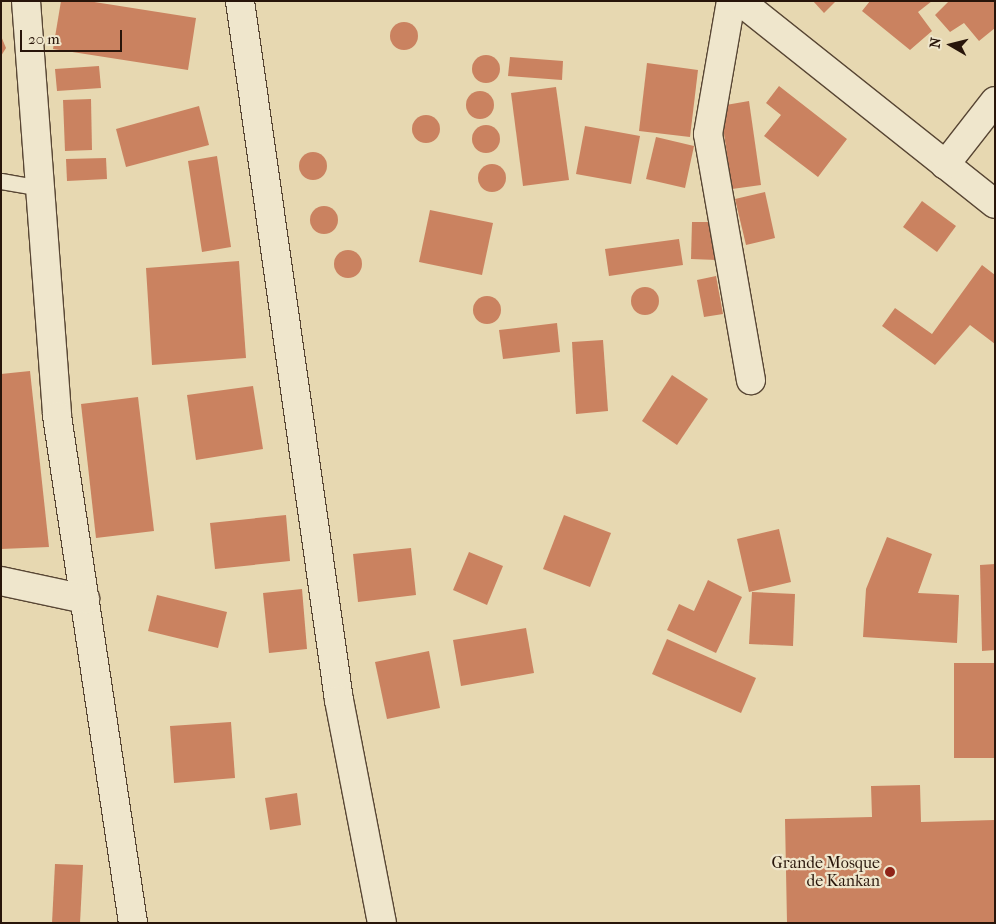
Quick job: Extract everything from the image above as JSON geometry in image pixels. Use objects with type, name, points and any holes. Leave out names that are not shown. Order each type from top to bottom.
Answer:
[{"type":"street","points":[[26,1],[57,416],[133,923]]},
{"type":"street","points":[[240,1],[339,700],[382,923]]},
{"type":"street","points":[[732,1],[708,134],[751,380]]},
{"type":"street","points":[[740,1],[995,204]]},
{"type":"street","points":[[945,164],[995,101]]},
{"type":"street","points":[[1,581],[85,599]]},
{"type":"lane","points":[[1,181],[40,188]]},
{"type":"building","points":[[61,1],[88,1],[196,18],[188,70],[53,49]]},
{"type":"building","points":[[813,1],[836,1],[824,13]]},
{"type":"building","points":[[870,1],[932,1],[918,12],[932,31],[910,50],[862,11]]},
{"type":"building","points":[[949,1],[995,1],[995,28],[979,41],[964,23],[950,32],[935,15]]},
{"type":"building","points":[[404,22],[414,26],[418,36],[414,46],[404,50],[394,46],[390,36],[394,26]]},
{"type":"building","points":[[1,36],[6,48],[1,56]]},
{"type":"building","points":[[486,55],[496,59],[500,69],[496,79],[486,83],[476,79],[472,69],[476,59]]},
{"type":"building","points":[[510,57],[563,61],[562,80],[508,76]]},
{"type":"building","points":[[647,63],[698,70],[690,137],[639,131]]},
{"type":"building","points":[[99,66],[101,88],[57,91],[55,69]]},
{"type":"building","points":[[779,86],[847,139],[818,177],[764,136],[781,115],[766,103]]},
{"type":"building","points":[[556,87],[569,180],[523,186],[511,93]]},
{"type":"building","points":[[480,91],[490,95],[494,105],[490,115],[480,119],[470,115],[466,105],[470,95]]},
{"type":"building","points":[[91,99],[92,150],[65,151],[63,100]]},
{"type":"building","points":[[749,101],[761,185],[732,189],[720,106]]},
{"type":"building","points":[[199,106],[209,145],[126,167],[116,129]]},
{"type":"building","points":[[426,115],[436,119],[440,129],[436,139],[426,143],[416,139],[412,129],[416,119]]},
{"type":"building","points":[[486,125],[496,129],[500,139],[496,149],[486,153],[476,149],[472,139],[476,129]]},
{"type":"building","points":[[585,126],[640,136],[631,184],[576,174]]},
{"type":"building","points":[[656,137],[694,146],[685,188],[646,179]]},
{"type":"building","points":[[313,152],[323,156],[327,166],[323,176],[313,180],[303,176],[299,166],[303,156]]},
{"type":"building","points":[[217,156],[231,247],[202,252],[188,161]]},
{"type":"building","points":[[106,158],[107,179],[67,181],[66,159]]},
{"type":"building","points":[[492,164],[502,168],[506,178],[502,188],[492,192],[482,188],[478,178],[482,168]]},
{"type":"building","points":[[765,192],[775,238],[746,245],[735,199]]},
{"type":"building","points":[[922,201],[956,226],[937,252],[903,227]]},
{"type":"building","points":[[324,206],[334,210],[338,220],[334,230],[324,234],[314,230],[310,220],[314,210]]},
{"type":"building","points":[[430,210],[493,223],[482,275],[419,262]]},
{"type":"building","points":[[692,222],[717,222],[717,260],[691,259]]},
{"type":"building","points":[[679,239],[683,265],[609,276],[605,249]]},
{"type":"building","points":[[348,250],[358,254],[362,264],[358,274],[348,278],[338,274],[334,264],[338,254]]},
{"type":"building","points":[[239,261],[246,358],[152,365],[146,268]]},
{"type":"building","points":[[982,265],[995,275],[995,344],[970,325],[935,365],[882,326],[895,308],[932,334]]},
{"type":"building","points":[[716,276],[723,314],[704,317],[697,280]]},
{"type":"building","points":[[645,287],[655,291],[659,301],[655,311],[645,315],[635,311],[631,301],[635,291]]},
{"type":"building","points":[[487,296],[497,300],[501,310],[497,320],[487,324],[477,320],[473,310],[477,300]]},
{"type":"building","points":[[557,323],[560,352],[503,359],[499,330]]},
{"type":"building","points":[[603,340],[608,411],[576,414],[572,342]]},
{"type":"building","points":[[30,371],[49,547],[1,549],[1,374]]},
{"type":"building","points":[[672,375],[708,399],[677,445],[642,421]]},
{"type":"building","points":[[253,386],[263,449],[196,460],[187,395]]},
{"type":"building","points":[[138,397],[154,531],[96,538],[81,404]]},
{"type":"building","points":[[286,515],[290,561],[215,569],[210,523]]},
{"type":"building","points":[[564,515],[611,533],[590,587],[543,569]]},
{"type":"building","points":[[779,529],[791,582],[749,592],[737,539]]},
{"type":"building","points":[[887,537],[932,554],[918,593],[959,595],[957,643],[863,637],[866,589]]},
{"type":"building","points":[[411,548],[416,595],[358,602],[353,554]]},
{"type":"building","points":[[469,552],[503,566],[487,605],[453,590]]},
{"type":"building","points":[[995,564],[995,650],[982,651],[980,565]]},
{"type":"building","points":[[708,580],[742,597],[716,653],[667,630],[679,604],[694,611]]},
{"type":"building","points":[[302,589],[307,649],[269,653],[263,593]]},
{"type":"building","points":[[752,592],[795,594],[793,646],[749,644]]},
{"type":"building","points":[[157,595],[227,612],[218,648],[148,631]]},
{"type":"building","points":[[526,628],[534,673],[461,686],[453,640]]},
{"type":"building","points":[[667,639],[756,678],[741,713],[652,674]]},
{"type":"building","points":[[429,651],[440,708],[387,719],[375,662]]},
{"type":"building","points":[[954,663],[995,663],[995,758],[954,758]]},
{"type":"building","points":[[231,722],[235,778],[174,783],[170,726]]},
{"type":"building","name":"Grande Mosque de Kankan","points":[[920,785],[921,822],[995,820],[995,923],[787,923],[785,819],[872,817],[871,786]]},
{"type":"building","points":[[297,793],[301,825],[270,830],[265,798]]},
{"type":"building","points":[[55,864],[83,865],[80,923],[52,923]]},
{"type":"place","name":"Grande Mosque de Kankan","points":[[890,872]]}]
